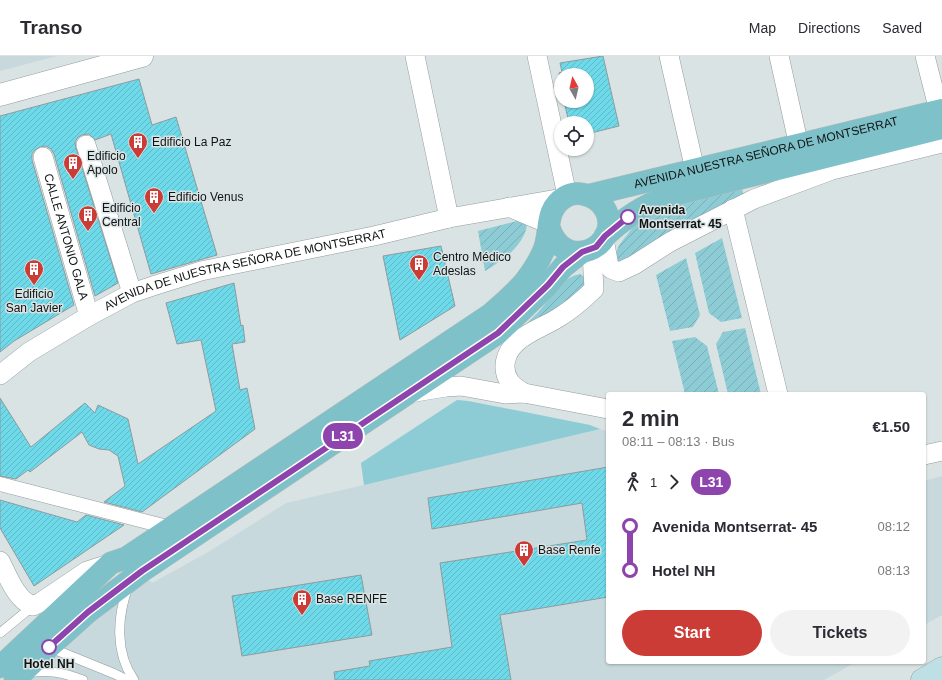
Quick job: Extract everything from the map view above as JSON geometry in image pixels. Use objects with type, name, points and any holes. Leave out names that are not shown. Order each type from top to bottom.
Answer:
[{"type":"main road","name":"AVENIDA NUESTRA SEÑORA DE MONTSERRAT","points":[[590,195],[799,146],[941,117]]},
{"type":"main road","name":"AVENIDA NUESTRA SEÑORA DE MONTSERRAT","points":[[18,677],[88,612],[131,579],[498,333],[548,285],[563,267],[595,244],[622,221],[646,205],[669,196],[941,117]]},
{"type":"main road","points":[[0,667],[111,563],[126,558],[491,314],[526,280],[543,253],[550,215],[554,207],[565,197],[578,193],[590,195],[600,202],[606,212],[608,225],[595,244],[572,252],[564,249],[554,239],[549,226]]},
{"type":"main road","points":[[922,680],[942,668]]},
{"type":"street","points":[[0,95],[142,56]]},
{"type":"street","points":[[415,56],[448,218]]},
{"type":"street","points":[[537,56],[565,197]]},
{"type":"street","points":[[669,56],[695,170]]},
{"type":"street","points":[[779,56],[799,146]]},
{"type":"street","points":[[925,56],[941,117]]},
{"type":"street","points":[[595,244],[611,269],[619,272],[634,265],[670,242],[733,208],[754,199],[816,175],[942,143]]},
{"type":"street","points":[[82,146],[132,293]]},
{"type":"street","name":"CALLE ANTONIO GALA","points":[[47,156],[89,316]]},
{"type":"street","name":"AVENIDA DE NUESTRA SEÑORA DE MONTSERRAT","points":[[0,375],[29,352],[89,316],[132,293],[201,271],[374,236],[448,218],[565,197]]},
{"type":"street","points":[[509,207],[549,226]]},
{"type":"street","points":[[733,208],[778,392]]},
{"type":"street","points":[[524,393],[510,382],[507,377],[504,366],[506,357],[516,342],[559,317],[583,300],[594,289],[592,253],[595,244]]},
{"type":"street","points":[[498,333],[514,332],[518,334],[520,339]]},
{"type":"street","points":[[408,394],[441,387],[461,386],[505,394],[524,393],[606,409]]},
{"type":"street","points":[[926,455],[942,451]]},
{"type":"street","points":[[0,484],[171,528]]},
{"type":"street","points":[[0,561],[18,593],[26,603],[33,606],[87,571],[111,563]]},
{"type":"lane","points":[[131,579],[124,600],[120,622],[120,645],[126,668],[134,680]]},
{"type":"lane","points":[[0,633],[33,606]]},
{"type":"lane","points":[[27,641],[49,647],[126,680]]},
{"type":"lane","points":[[18,677],[41,670],[83,680]]},
{"type":"shaded area","points":[[0,56],[57,56],[0,71]]},
{"type":"shaded area","points":[[742,189],[744,196],[626,263],[618,263],[616,253],[619,245],[634,226],[656,211]]},
{"type":"shaded area","points":[[517,221],[523,221],[527,224],[522,239],[512,252],[485,271],[478,231]]},
{"type":"shaded area","points":[[722,238],[742,318],[721,322],[709,313],[695,253]]},
{"type":"shaded area","points":[[686,258],[700,315],[693,327],[670,331],[656,275]]},
{"type":"shaded area","points":[[580,274],[586,278],[584,291],[529,327],[526,325],[562,283],[573,276]]},
{"type":"shaded area","points":[[745,328],[761,392],[728,392],[716,344],[723,332]]},
{"type":"shaded area","points":[[695,337],[707,346],[718,392],[685,392],[672,341]]},
{"type":"shaded area","points":[[457,400],[531,413],[606,431],[606,664],[852,664],[824,680],[27,680],[113,605],[149,580],[152,583],[210,551],[286,503],[364,485],[361,463]]},
{"type":"shaded area","points":[[457,400],[590,425],[600,429],[364,485],[361,463]]},
{"type":"shaded area","points":[[942,476],[942,615],[926,624],[926,480]]},
{"type":"building","points":[[603,56],[619,126],[594,132],[594,116],[567,116],[566,108],[594,108],[594,68],[561,68],[560,63]]},
{"type":"building","points":[[139,79],[152,125],[176,117],[217,255],[151,274],[111,134],[95,140],[89,134],[82,135],[78,137],[75,142],[76,148],[118,283],[95,296],[54,154],[51,149],[46,146],[40,147],[32,154],[32,160],[74,305],[14,341],[0,352],[0,116]]},
{"type":"building","name":"Centro Médico Adeslas","points":[[441,246],[455,306],[400,340],[383,256]]},
{"type":"building","points":[[234,283],[245,342],[232,344],[240,390],[247,388],[255,429],[142,512],[104,502],[125,486],[118,456],[109,450],[99,449],[89,445],[82,432],[30,472],[28,470],[16,479],[0,476],[0,398],[31,447],[85,403],[95,413],[98,405],[128,419],[138,464],[216,411],[201,340],[177,344],[166,303]]},
{"type":"building","points":[[606,467],[606,597],[500,615],[511,680],[335,680],[334,672],[370,666],[369,661],[452,647],[440,563],[587,540],[582,503],[432,529],[428,498]]},
{"type":"building","points":[[0,500],[77,522],[86,515],[124,525],[34,586],[0,528]]},
{"type":"building","name":"Base RENFE","points":[[361,575],[372,635],[242,656],[232,596]]},
{"type":"bus line","name":"L31","points":[[49,647],[88,612],[142,571],[334,441],[408,394],[498,333],[548,285],[563,267],[582,252],[586,252],[596,247],[602,242],[605,236],[628,217]]},
{"type":"place","name":"Edificio La Paz","points":[[138,159]]},
{"type":"place","name":"Edificio Apolo","points":[[73,180]]},
{"type":"place","name":"Edificio Venus","points":[[154,214]]},
{"type":"place","name":"Avenida Montserrat- 45","points":[[628,217]]},
{"type":"place","name":"Edificio Central","points":[[88,232]]},
{"type":"place","name":"Centro Médico Adeslas","points":[[419,281]]},
{"type":"place","name":"Edificio San Javier","points":[[34,286]]},
{"type":"place","name":"Base Renfe","points":[[524,567]]},
{"type":"place","name":"Base RENFE","points":[[302,616]]},
{"type":"place","name":"Hotel NH","points":[[49,647]]}]
